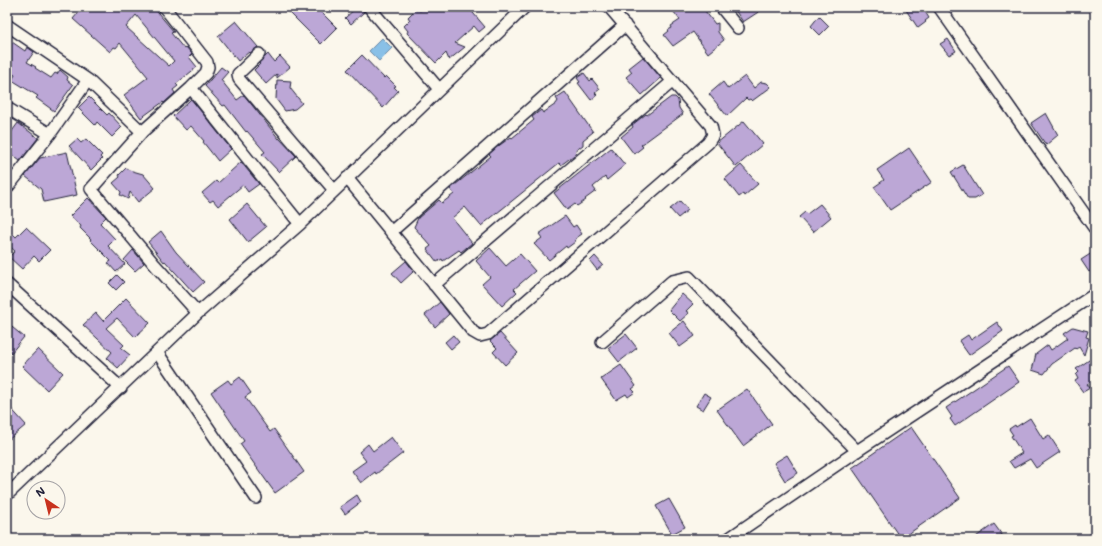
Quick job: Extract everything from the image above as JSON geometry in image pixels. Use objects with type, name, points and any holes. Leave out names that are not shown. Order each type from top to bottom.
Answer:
[{"type":"street","points":[[164,7],[207,62],[208,67],[206,73],[142,132],[91,189],[198,313]]},
{"type":"street","points":[[369,7],[439,89]]},
{"type":"street","points":[[7,495],[198,313],[300,224],[525,7]]},
{"type":"street","points":[[347,178],[473,332],[480,336],[488,334],[708,143],[713,136],[711,126],[610,7]]},
{"type":"street","points":[[721,7],[738,28]]},
{"type":"street","points":[[939,7],[1095,229]]},
{"type":"street","points":[[7,25],[88,80],[142,132]]},
{"type":"street","points":[[391,232],[625,25]]},
{"type":"street","points":[[259,54],[238,74],[239,79],[334,190]]},
{"type":"street","points":[[7,188],[50,134],[88,80]]},
{"type":"street","points":[[434,285],[673,81]]},
{"type":"street","points":[[191,88],[300,224]]},
{"type":"street","points":[[7,108],[50,134]]},
{"type":"street","points":[[602,342],[672,281],[689,277],[857,451]]},
{"type":"street","points":[[7,284],[121,388]]},
{"type":"street","points":[[728,539],[857,451],[1095,294]]},
{"type":"street","points":[[158,352],[256,498]]},
{"type":"water","points":[[382,38],[392,48],[379,61],[369,51]]},
{"type":"building","points":[[83,7],[153,7],[174,32],[171,33],[184,49],[186,47],[192,54],[189,57],[197,67],[176,84],[178,86],[173,90],[175,93],[164,103],[163,102],[141,118],[124,95],[148,77],[120,43],[110,52],[73,19]],"holes":[[[136,15],[174,61],[169,66],[126,27]]]},
{"type":"building","points":[[284,7],[316,7],[337,28],[321,44]]},
{"type":"building","points":[[357,7],[364,12],[351,24],[345,18]]},
{"type":"building","points":[[424,7],[426,10],[430,7],[468,7],[485,27],[479,32],[474,26],[455,43],[465,47],[449,60],[446,53],[436,63],[407,33],[408,31],[404,26],[410,20],[408,17],[417,8],[420,11]]},
{"type":"building","points":[[670,7],[702,7],[715,24],[718,23],[718,32],[724,40],[708,53],[693,32],[673,46],[664,35],[672,28],[671,26],[680,20]]},
{"type":"building","points":[[733,7],[766,7],[743,22]]},
{"type":"building","points":[[904,7],[922,7],[929,18],[918,28]]},
{"type":"building","points":[[819,16],[829,26],[820,35],[811,26]]},
{"type":"building","points":[[236,21],[258,47],[238,61],[218,36]]},
{"type":"building","points":[[948,39],[956,51],[949,55],[940,44]]},
{"type":"building","points":[[12,42],[25,51],[27,47],[34,52],[27,62],[36,67],[35,68],[51,78],[60,70],[68,77],[67,80],[73,85],[54,111],[36,98],[38,96],[12,80],[15,75],[7,70],[7,49]]},
{"type":"building","points":[[268,54],[274,62],[280,56],[290,67],[277,78],[277,74],[266,84],[254,70]]},
{"type":"building","points":[[362,55],[384,78],[386,76],[396,86],[394,87],[398,91],[383,108],[347,70]]},
{"type":"building","points":[[643,57],[661,78],[642,95],[626,77],[632,72],[629,68]]},
{"type":"building","points":[[221,67],[228,72],[221,80],[237,100],[244,95],[279,139],[296,156],[279,172],[262,154],[265,152],[247,131],[246,132],[225,105],[223,106],[205,86]]},
{"type":"building","points":[[584,73],[590,81],[592,79],[600,89],[595,93],[597,95],[591,100],[578,83],[580,82],[577,78]]},
{"type":"building","points":[[745,76],[754,88],[761,82],[767,83],[771,87],[752,101],[746,98],[727,116],[709,94],[723,82],[728,89]]},
{"type":"building","points":[[277,80],[291,81],[290,88],[302,103],[295,109],[285,111],[276,99]]},
{"type":"building","points":[[565,92],[593,132],[583,140],[583,145],[575,151],[577,153],[561,165],[559,163],[481,226],[465,207],[459,212],[452,218],[472,243],[461,252],[459,250],[443,261],[442,259],[437,262],[427,249],[431,246],[414,227],[418,218],[439,200],[442,203],[454,194],[450,189],[491,156],[489,154],[497,147],[511,137],[512,138],[534,120],[532,117],[541,110],[543,113],[556,104],[558,101],[556,98]]},
{"type":"building","points":[[89,97],[107,115],[109,113],[122,127],[112,137],[97,122],[95,125],[78,108]]},
{"type":"building","points":[[671,97],[675,97],[678,100],[679,108],[683,114],[641,145],[643,147],[634,154],[621,137],[633,127],[632,125]]},
{"type":"building","points":[[191,99],[231,149],[218,161],[191,126],[186,130],[173,116]]},
{"type":"building","points":[[1046,113],[1058,135],[1046,145],[1031,123]]},
{"type":"building","points":[[744,121],[763,144],[736,167],[717,143]]},
{"type":"building","points":[[18,123],[38,138],[20,161],[7,151],[7,138]]},
{"type":"building","points":[[77,139],[81,143],[86,139],[102,155],[100,157],[102,159],[91,170],[69,146]]},
{"type":"building","points":[[611,148],[625,165],[607,180],[605,177],[593,187],[596,191],[585,199],[586,200],[577,206],[575,204],[567,210],[554,193]]},
{"type":"building","points":[[909,148],[932,182],[890,210],[874,187],[884,180],[877,170]]},
{"type":"building","points":[[67,152],[77,195],[44,202],[41,189],[25,176],[40,158]]},
{"type":"building","points":[[241,162],[259,184],[248,192],[243,185],[218,206],[213,200],[210,202],[202,193],[216,181],[218,183]]},
{"type":"building","points":[[741,165],[758,184],[744,196],[743,194],[739,197],[725,179]]},
{"type":"building","points":[[963,165],[982,195],[975,199],[968,199],[951,172]]},
{"type":"building","points":[[126,168],[143,174],[155,188],[138,202],[130,192],[128,199],[120,195],[121,192],[113,183],[120,177],[119,175]]},
{"type":"building","points":[[88,198],[106,217],[100,223],[115,239],[108,246],[125,264],[116,272],[108,263],[111,261],[90,240],[91,239],[80,228],[81,226],[70,216]]},
{"type":"building","points":[[680,201],[688,210],[678,218],[670,209]]},
{"type":"building","points":[[247,204],[266,227],[248,242],[230,219]]},
{"type":"building","points":[[820,204],[831,217],[813,232],[799,217],[805,212],[807,214]]},
{"type":"building","points":[[565,216],[573,227],[576,225],[582,234],[576,238],[575,242],[567,248],[566,246],[549,260],[534,244],[542,238],[539,234]]},
{"type":"building","points":[[26,227],[50,250],[39,261],[34,256],[22,269],[9,257],[15,251],[7,244],[7,240],[13,234],[16,237]]},
{"type":"building","points":[[161,231],[176,252],[204,282],[193,292],[165,261],[164,262],[148,242]]},
{"type":"building","points":[[490,248],[506,266],[520,254],[535,271],[514,289],[517,292],[502,306],[482,284],[490,277],[476,261]]},
{"type":"building","points":[[133,250],[144,263],[135,271],[124,260]]},
{"type":"building","points":[[1095,251],[1095,268],[1089,272],[1081,260]]},
{"type":"building","points":[[595,256],[603,265],[597,270],[590,261]]},
{"type":"building","points":[[406,261],[413,272],[401,283],[392,273]]},
{"type":"building","points":[[117,275],[124,282],[116,290],[109,283]]},
{"type":"building","points":[[682,294],[693,304],[686,311],[689,313],[680,321],[669,310]]},
{"type":"building","points":[[126,298],[150,323],[135,337],[117,318],[106,328],[124,345],[121,348],[130,355],[118,368],[107,358],[112,352],[83,325],[96,313],[103,321]]},
{"type":"building","points":[[440,302],[449,314],[435,327],[425,315]]},
{"type":"building","points":[[684,321],[695,336],[680,347],[669,333]]},
{"type":"building","points":[[997,322],[1003,331],[969,355],[959,341],[968,335],[971,340]]},
{"type":"building","points":[[7,323],[24,337],[11,353],[7,349]]},
{"type":"building","points":[[1073,327],[1088,331],[1086,337],[1089,338],[1084,355],[1079,347],[1076,349],[1075,348],[1052,364],[1044,374],[1032,370],[1036,354],[1048,345],[1051,350],[1068,338],[1064,333]]},
{"type":"building","points":[[500,333],[518,353],[505,365],[493,352],[497,348],[490,341]]},
{"type":"building","points":[[626,334],[637,348],[619,362],[608,348]]},
{"type":"building","points":[[453,335],[459,342],[451,349],[445,342]]},
{"type":"building","points":[[38,349],[63,373],[47,390],[22,366]]},
{"type":"building","points":[[1095,356],[1095,378],[1087,384],[1090,388],[1083,392],[1075,381],[1078,379],[1076,375],[1079,372],[1076,369]]},
{"type":"building","points":[[621,365],[636,386],[632,389],[635,392],[628,397],[626,394],[616,400],[601,379]]},
{"type":"building","points":[[1008,366],[1019,382],[955,426],[950,419],[952,417],[946,408]]},
{"type":"building","points":[[240,377],[251,393],[245,397],[270,432],[274,429],[304,472],[275,493],[240,444],[244,441],[211,392],[228,380],[231,384]]},
{"type":"building","points":[[747,389],[772,424],[743,446],[717,410]]},
{"type":"building","points":[[704,393],[711,397],[703,410],[696,406]]},
{"type":"building","points":[[7,404],[26,425],[7,441]]},
{"type":"building","points":[[1030,418],[1043,439],[1049,435],[1060,452],[1036,468],[1030,459],[1014,468],[1009,461],[1022,453],[1011,436],[1013,435],[1009,429],[1015,425],[1016,427]]},
{"type":"building","points":[[911,427],[960,498],[901,539],[852,468]]},
{"type":"building","points":[[391,437],[403,453],[376,474],[375,472],[361,483],[352,471],[366,461],[359,452],[368,444],[373,451]]},
{"type":"building","points":[[787,455],[798,473],[785,481],[774,463]]},
{"type":"building","points":[[357,495],[361,502],[345,514],[340,507]]},
{"type":"building","points":[[669,499],[685,527],[672,534],[656,506]]},
{"type":"building","points":[[994,524],[1005,539],[973,539]]}]
